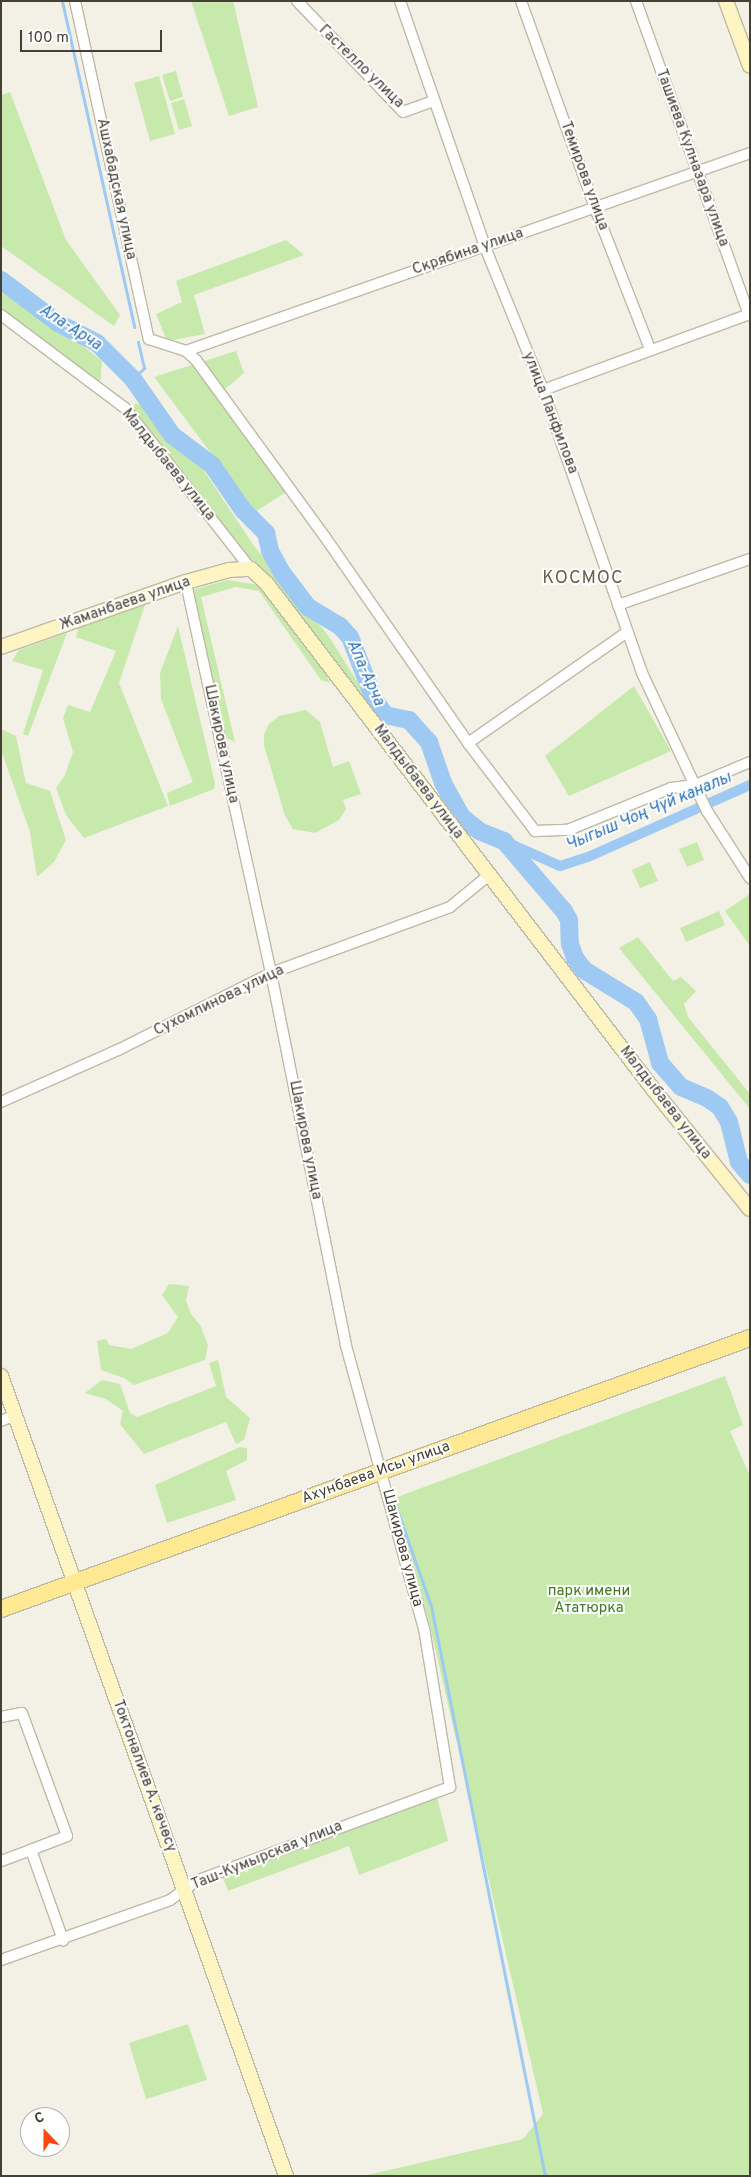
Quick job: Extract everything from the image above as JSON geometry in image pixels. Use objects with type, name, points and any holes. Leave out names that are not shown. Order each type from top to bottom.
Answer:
[{"type":"main road","name":"Ахунбаева Исы улица","points":[[1,1609],[750,1338]]},
{"type":"street","name":"Ашхабадская улица","points":[[75,1],[145,329],[149,338],[186,351]]},
{"type":"street","name":"Гастелло улица","points":[[296,1],[403,112],[434,101]]},
{"type":"street","name":"улица Панфилова","points":[[400,1],[485,246],[543,390],[627,632],[694,785],[709,815],[750,878]]},
{"type":"street","name":"Темирова улица","points":[[521,1],[595,208],[650,349]]},
{"type":"street","name":"Ташиева Кулназара улица","points":[[636,1],[696,172],[749,314]]},
{"type":"street","points":[[726,1],[750,66]]},
{"type":"street","name":"Скрябина улица","points":[[186,351],[750,153]]},
{"type":"street","points":[[543,390],[749,314]]},
{"type":"street","name":"Малдыбаева улица","points":[[1,316],[125,408],[251,569],[267,584],[489,875],[750,1210]]},
{"type":"street","points":[[186,351],[325,537],[468,743],[535,831],[568,830],[671,788],[694,785],[750,762]]},
{"type":"street","points":[[618,605],[750,559]]},
{"type":"street","name":"Жаманбаева улица","points":[[1,647],[186,582],[229,570],[251,569]]},
{"type":"street","name":"Шакирова улица","points":[[186,582],[271,973],[346,1345],[424,1629],[437,1694],[450,1787]]},
{"type":"street","points":[[468,743],[627,632]]},
{"type":"street","name":"Сухомлинова улица","points":[[1,1102],[118,1050],[271,973],[450,907],[489,875]]},
{"type":"street","name":"Токтоналиев А. көчөсү","points":[[1,1376],[286,2176]]},
{"type":"street","points":[[1,1421],[15,1415]]},
{"type":"street","points":[[1,1717],[22,1713],[67,1836],[1,1860]]},
{"type":"street","name":"Таш-Кумырская улица","points":[[1,1960],[63,1940],[170,1900],[196,1881],[450,1787]]},
{"type":"street","points":[[31,1850],[63,1940]]},
{"type":"green space","points":[[191,1],[233,1],[258,107],[229,116]]},
{"type":"green space","points":[[176,71],[183,97],[170,101],[162,75]]},
{"type":"green space","points":[[159,76],[175,134],[150,141],[134,83]]},
{"type":"green space","points":[[10,92],[66,240],[120,315],[114,326],[1,246],[1,95]]},
{"type":"green space","points":[[184,99],[192,126],[179,130],[171,103]]},
{"type":"green space","points":[[286,240],[304,255],[194,295],[205,334],[167,341],[156,314],[182,302],[176,281]]},
{"type":"green space","points":[[1,291],[61,329],[102,361],[100,386],[1,314]]},
{"type":"green space","points":[[236,351],[244,373],[224,390],[294,487],[255,512],[154,377]]},
{"type":"green space","points":[[135,403],[147,408],[166,435],[199,463],[254,546],[328,635],[365,694],[360,698],[132,418]]},
{"type":"green space","points":[[228,580],[259,585],[320,662],[330,683],[321,680],[259,591],[236,587],[201,597],[235,742],[226,738],[192,590]]},
{"type":"green space","points":[[145,605],[119,683],[168,806],[84,838],[66,815],[56,788],[65,775],[73,752],[63,718],[68,705],[90,712],[116,651],[76,637],[79,626]]},
{"type":"green space","points":[[178,626],[215,783],[214,789],[170,806],[167,793],[193,782],[161,699],[160,673]]},
{"type":"green space","points":[[67,633],[28,736],[23,734],[43,670],[12,661],[19,650]]},
{"type":"green space","points":[[634,686],[671,751],[569,796],[545,756]]},
{"type":"green space","points":[[306,710],[320,722],[333,767],[349,761],[361,794],[343,800],[346,809],[339,820],[315,833],[293,829],[285,816],[264,745],[264,734],[269,724],[279,716]]},
{"type":"green space","points":[[1,729],[16,736],[26,783],[50,791],[66,840],[54,862],[37,877],[30,832],[1,750]]},
{"type":"green space","points":[[697,842],[704,860],[687,867],[679,849]]},
{"type":"green space","points":[[650,862],[658,881],[640,888],[632,870]]},
{"type":"green space","points":[[750,894],[750,946],[725,911]]},
{"type":"green space","points":[[719,911],[725,925],[686,942],[680,928]]},
{"type":"green space","points":[[638,937],[673,981],[681,977],[696,991],[684,1004],[688,1017],[750,1094],[750,1109],[619,948]]},
{"type":"green space","points":[[169,1284],[189,1286],[186,1301],[191,1314],[200,1325],[208,1345],[205,1360],[134,1385],[124,1378],[101,1370],[97,1341],[106,1339],[109,1345],[131,1349],[168,1333],[178,1317],[162,1295]]},
{"type":"green space","points":[[218,1360],[226,1397],[250,1418],[244,1440],[236,1444],[226,1422],[144,1454],[120,1424],[123,1411],[106,1399],[85,1393],[102,1380],[120,1384],[130,1413],[137,1417],[216,1386],[209,1363]]},
{"type":"green space","name":"парк имени Ататюрка","points":[[725,1376],[743,1425],[730,1431],[750,1476],[750,2176],[363,2176],[523,2139],[543,2114],[428,1618],[389,1500]]},
{"type":"green space","points":[[240,1447],[247,1448],[247,1460],[226,1471],[236,1500],[167,1523],[155,1485]]},
{"type":"green space","points":[[437,1797],[448,1841],[359,1875],[349,1846],[228,1891],[222,1875]]},
{"type":"green space","points":[[188,2024],[207,2080],[146,2099],[129,2043]]},
{"type":"waterway","points":[[62,1],[134,327]]},
{"type":"waterway","name":"Ала-Арча","points":[[1,280],[58,323],[97,343],[133,379],[172,435],[212,465],[243,510],[266,533],[270,551],[283,574],[308,607],[340,626],[350,637],[374,699],[385,715],[409,720],[429,742],[443,783],[462,817],[479,831],[504,841],[564,911],[569,920],[570,944],[575,958],[584,970],[636,1002],[648,1019],[660,1063],[681,1087],[707,1098],[720,1107],[729,1122],[739,1162],[750,1175]]},
{"type":"waterway","points":[[133,379],[144,368],[138,342]]},
{"type":"waterway","name":"Чыгыш Чоң Чүй каналы","points":[[504,841],[560,866],[588,857],[750,785]]},
{"type":"waterway","points":[[395,1504],[431,1606],[545,2176]]},
{"type":"district","name":"КОСМОС","points":[[583,579]]}]
